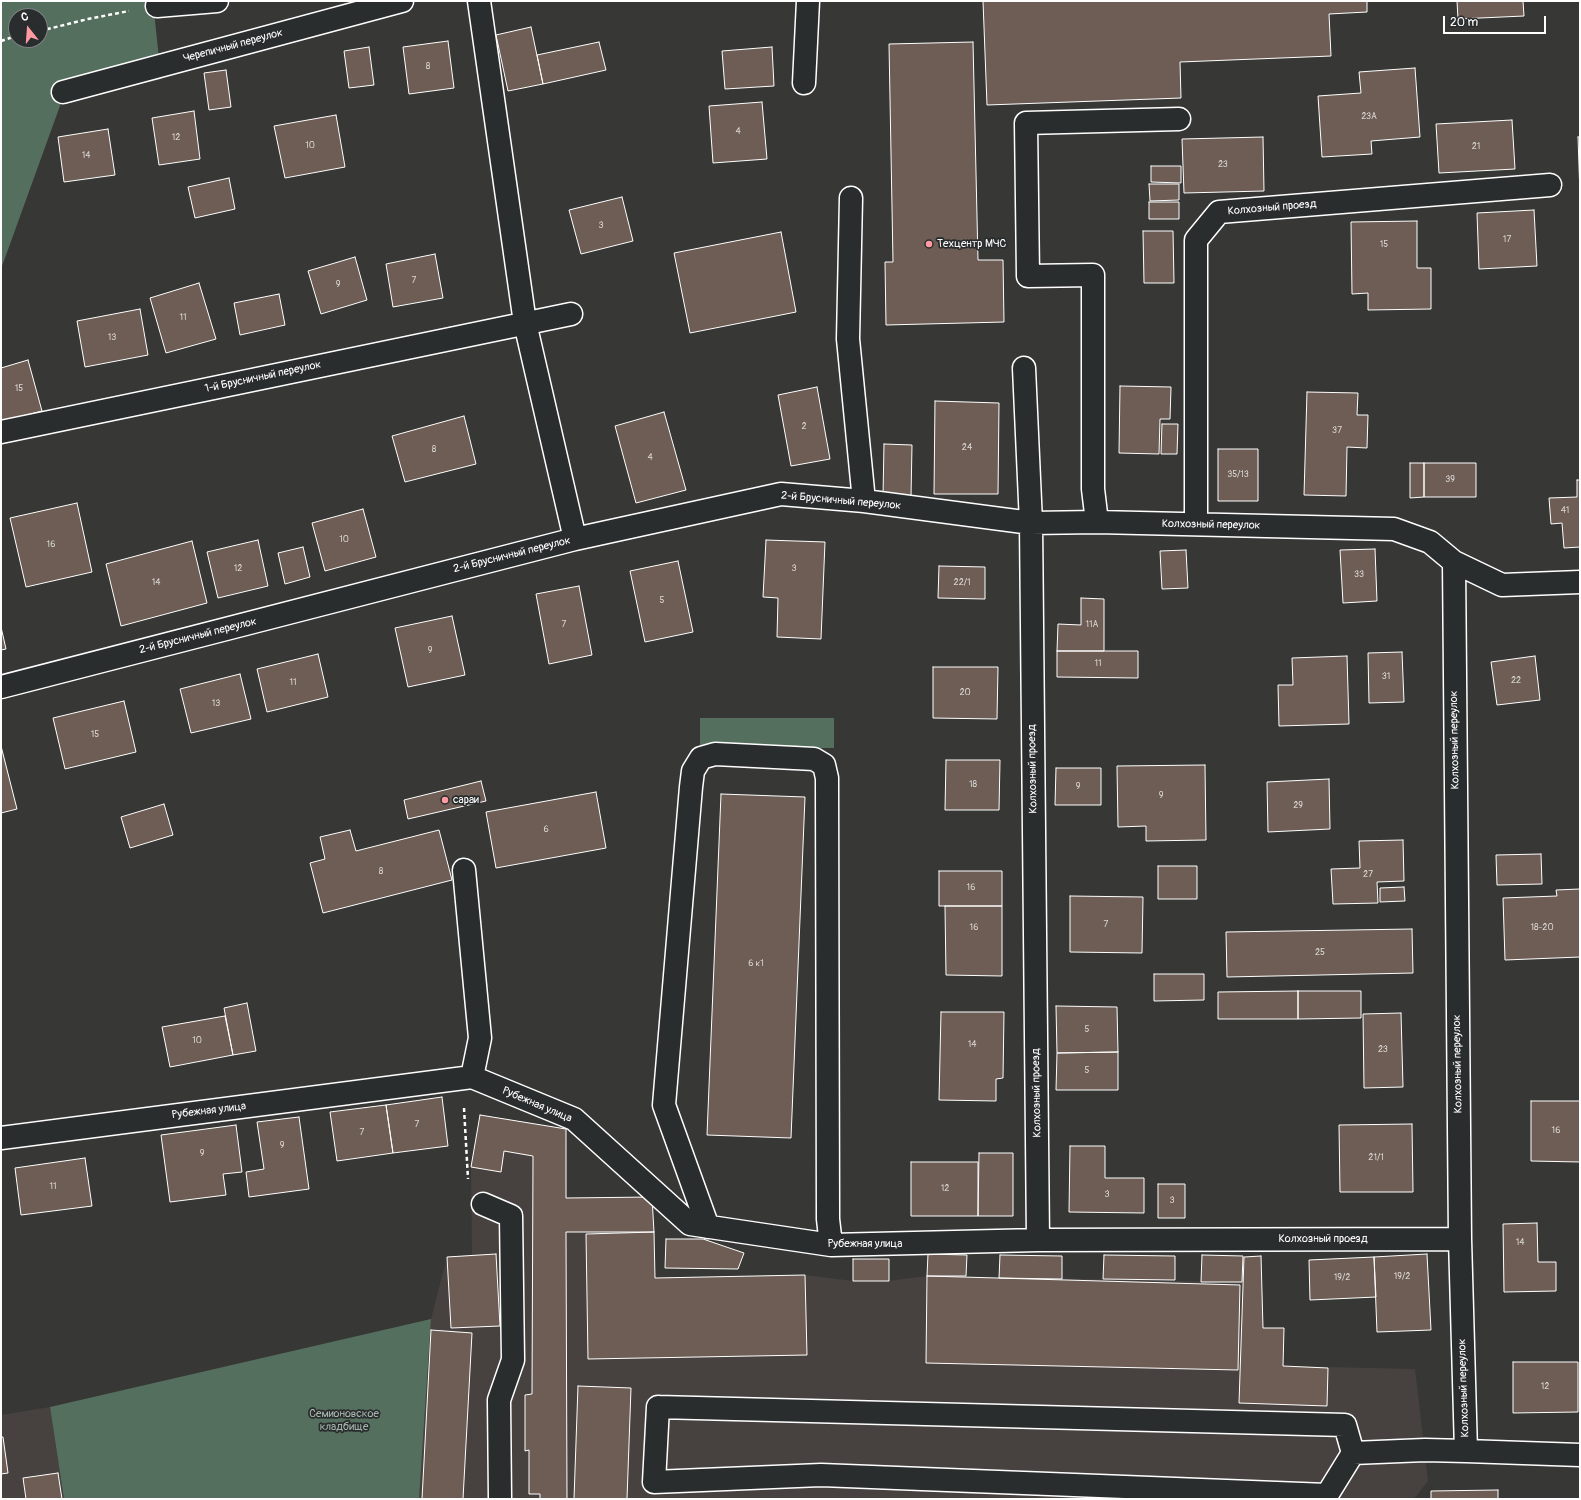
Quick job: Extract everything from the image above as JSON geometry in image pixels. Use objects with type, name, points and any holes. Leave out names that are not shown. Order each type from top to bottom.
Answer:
[{"type":"street","points":[[156,6],[217,1]]},
{"type":"street","name":"Черепичный переулок","points":[[63,92],[402,1]]},
{"type":"street","points":[[479,1],[525,323],[575,539]]},
{"type":"street","points":[[804,83],[808,1]]},
{"type":"street","points":[[1097,522],[1093,490],[1093,275],[1028,276],[1026,123],[1179,119]]},
{"type":"street","name":"Колхозный проезд","points":[[1196,524],[1196,240],[1219,212],[1550,185]]},
{"type":"street","points":[[851,198],[848,339],[864,501]]},
{"type":"street","name":"1-й Брусничный переулок","points":[[1,432],[571,314]]},
{"type":"street","name":"Колхозный проезд","points":[[1024,368],[1031,523],[1038,1240],[1460,1238]]},
{"type":"street","name":"2-й Брусничный переулок","points":[[1,687],[575,539],[781,494],[864,501],[1031,523]]},
{"type":"street","name":"Колхозный переулок","points":[[1031,523],[1097,522],[1394,529],[1430,542],[1454,562],[1502,585],[1580,582]]},
{"type":"street","name":"Колхозный переулок","points":[[1454,562],[1460,1238],[1466,1451],[1580,1455]]},
{"type":"street","points":[[708,1227],[664,1105],[693,771],[701,758],[715,754],[814,759],[824,765],[827,778],[828,1218],[831,1245]]},
{"type":"street","points":[[464,870],[480,1038],[472,1077]]},
{"type":"street","name":"Рубежная улица","points":[[1,1138],[472,1077],[574,1120],[690,1224],[831,1245],[1038,1240]]},
{"type":"street","points":[[483,1204],[511,1216],[513,1360],[499,1400],[500,1499]]},
{"type":"street","points":[[658,1407],[1345,1425],[1353,1453],[1327,1495],[821,1475],[654,1482],[658,1407]]},
{"type":"street","points":[[1353,1453],[1425,1450],[1466,1451]]},
{"type":"path","points":[[48,28],[156,6]]},
{"type":"path","points":[[472,1077],[464,1105],[467,1174],[471,1201],[483,1204]]},
{"type":"shaded area","points":[[480,1115],[566,1129],[567,1198],[652,1197],[655,1278],[805,1275],[853,1281],[888,1281],[927,1276],[1242,1282],[1243,1256],[1261,1256],[1263,1328],[1284,1328],[1283,1366],[1415,1369],[1428,1481],[1414,1499],[419,1499],[431,1319],[447,1257],[472,1255],[471,1167]]},
{"type":"shaded area","points":[[50,1407],[64,1499],[1,1499],[1,1415]]},
{"type":"green space","points":[[1,1],[153,1],[161,79],[61,103],[1,269]]},
{"type":"green space","points":[[700,718],[834,718],[834,748],[700,748]]},
{"type":"green space","name":"Семионовское кладбище","points":[[431,1319],[419,1499],[64,1499],[50,1407]]},
{"type":"building","points":[[983,1],[1367,1],[1367,12],[1329,14],[1331,56],[1180,62],[1181,98],[987,105]]},
{"type":"building","points":[[1457,1],[1523,1],[1524,16],[1458,19]]},
{"type":"building","points":[[531,27],[543,84],[508,91],[496,35]]},
{"type":"building","points":[[448,41],[454,88],[409,94],[403,47]]},
{"type":"building","points":[[599,42],[606,70],[543,84],[537,55]]},
{"type":"building","points":[[973,42],[978,260],[1003,260],[1004,322],[886,325],[885,262],[893,262],[889,44]]},
{"type":"building","points":[[369,47],[374,85],[349,88],[344,51]]},
{"type":"building","points":[[772,47],[774,86],[725,89],[722,51]]},
{"type":"building","points":[[1415,68],[1420,137],[1371,141],[1372,154],[1322,157],[1318,96],[1361,93],[1359,72]]},
{"type":"building","points":[[226,70],[231,107],[209,110],[204,73]]},
{"type":"building","points":[[762,102],[767,159],[713,163],[709,106]]},
{"type":"building","points":[[194,111],[200,159],[159,165],[152,118]]},
{"type":"building","points":[[336,115],[345,167],[285,178],[274,126]]},
{"type":"building","points":[[1512,120],[1515,169],[1439,173],[1436,124]]},
{"type":"building","points":[[108,129],[115,175],[64,182],[58,137]]},
{"type":"building","points":[[1263,137],[1264,191],[1184,193],[1182,139]]},
{"type":"building","points":[[1578,137],[1580,137],[1580,195]]},
{"type":"building","points":[[1151,166],[1181,166],[1181,183],[1151,182]]},
{"type":"building","points":[[229,178],[235,209],[195,218],[188,187]]},
{"type":"building","points":[[1149,184],[1179,184],[1179,200],[1150,201]]},
{"type":"building","points":[[622,197],[633,241],[581,254],[569,210]]},
{"type":"building","points":[[1149,202],[1179,202],[1179,219],[1149,219]]},
{"type":"building","points":[[1534,210],[1537,266],[1479,269],[1477,213]]},
{"type":"building","points":[[1417,221],[1417,268],[1431,268],[1431,309],[1368,310],[1368,293],[1352,294],[1351,222]]},
{"type":"building","points":[[1143,231],[1173,231],[1174,283],[1144,283]]},
{"type":"building","points":[[781,232],[796,312],[690,333],[674,253]]},
{"type":"building","points":[[435,254],[443,298],[393,307],[386,264]]},
{"type":"building","points":[[355,257],[367,300],[321,314],[308,271]]},
{"type":"building","points":[[199,283],[216,339],[166,353],[150,298]]},
{"type":"building","points":[[279,294],[285,325],[240,335],[234,303]]},
{"type":"building","points":[[140,309],[148,355],[85,367],[77,321]]},
{"type":"building","points":[[28,360],[42,411],[1,422],[1,368]]},
{"type":"building","points":[[1120,386],[1171,387],[1170,419],[1160,419],[1159,454],[1119,453]]},
{"type":"building","points":[[817,387],[830,459],[791,466],[778,395]]},
{"type":"building","points":[[1307,392],[1358,393],[1357,415],[1368,415],[1367,448],[1347,447],[1346,496],[1304,495]]},
{"type":"building","points":[[935,401],[999,403],[998,494],[934,494]]},
{"type":"building","points":[[664,412],[686,490],[636,503],[615,426]]},
{"type":"building","points":[[464,416],[476,464],[405,482],[392,436]]},
{"type":"building","points":[[1162,424],[1178,424],[1177,454],[1161,454]]},
{"type":"building","points":[[884,444],[912,445],[911,497],[883,496]]},
{"type":"building","points":[[1218,449],[1258,449],[1258,501],[1218,501]]},
{"type":"building","points":[[1410,463],[1424,463],[1424,497],[1410,498]]},
{"type":"building","points":[[1424,463],[1476,463],[1476,497],[1424,497]]},
{"type":"building","points":[[1577,480],[1580,480],[1580,547],[1564,548],[1562,523],[1551,524],[1549,498],[1577,497]]},
{"type":"building","points":[[77,503],[92,572],[26,587],[10,518]]},
{"type":"building","points":[[363,509],[376,557],[325,571],[312,523]]},
{"type":"building","points":[[258,540],[268,586],[218,598],[207,552]]},
{"type":"building","points":[[766,540],[825,542],[821,639],[777,637],[778,598],[763,597]]},
{"type":"building","points":[[192,541],[207,603],[121,626],[106,564]]},
{"type":"building","points":[[303,547],[310,577],[285,584],[278,553]]},
{"type":"building","points":[[1375,549],[1377,601],[1343,603],[1340,550]]},
{"type":"building","points":[[1186,550],[1188,588],[1162,589],[1160,551]]},
{"type":"building","points":[[678,561],[693,632],[645,642],[630,571]]},
{"type":"building","points":[[939,566],[985,567],[985,599],[938,598]]},
{"type":"building","points":[[579,586],[592,655],[549,664],[536,594]]},
{"type":"building","points":[[1081,598],[1104,599],[1104,651],[1057,651],[1058,624],[1081,625]]},
{"type":"building","points":[[452,616],[465,675],[408,687],[395,628]]},
{"type":"building","points":[[1,627],[6,649],[1,650]]},
{"type":"building","points":[[1057,651],[1138,651],[1138,678],[1057,677]]},
{"type":"building","points":[[1402,652],[1404,702],[1369,703],[1368,653]]},
{"type":"building","points":[[318,654],[328,697],[267,712],[257,669]]},
{"type":"building","points":[[1347,656],[1349,724],[1279,726],[1278,685],[1293,685],[1292,658]]},
{"type":"building","points":[[1535,656],[1540,700],[1497,705],[1491,662]]},
{"type":"building","points":[[933,667],[998,667],[997,719],[933,718]]},
{"type":"building","points":[[240,674],[251,719],[191,733],[180,689]]},
{"type":"building","points":[[124,701],[136,752],[65,769],[53,718]]},
{"type":"building","points":[[1,746],[17,809],[1,813]]},
{"type":"building","points":[[946,760],[1000,760],[999,810],[945,810]]},
{"type":"building","points":[[1205,765],[1206,840],[1146,841],[1146,826],[1118,827],[1117,766]]},
{"type":"building","points":[[1056,768],[1101,768],[1101,805],[1055,805]]},
{"type":"building","points":[[1329,779],[1330,829],[1268,832],[1267,782]]},
{"type":"building","name":"сараи","points":[[481,781],[486,801],[408,819],[404,800]]},
{"type":"building","points":[[596,792],[606,848],[496,868],[486,812]]},
{"type":"building","points":[[721,794],[805,797],[791,1138],[707,1135]]},
{"type":"building","points":[[164,804],[173,835],[130,848],[121,817]]},
{"type":"building","points":[[350,830],[356,851],[439,830],[452,880],[323,913],[310,863],[325,859],[320,837]]},
{"type":"building","points":[[1403,840],[1404,881],[1377,882],[1378,903],[1333,904],[1331,869],[1360,868],[1359,841]]},
{"type":"building","points":[[1541,854],[1542,884],[1497,885],[1496,855]]},
{"type":"building","points":[[1158,866],[1197,866],[1197,899],[1158,899]]},
{"type":"building","points":[[939,871],[1002,871],[1002,906],[939,906]]},
{"type":"building","points":[[1404,887],[1405,901],[1380,902],[1380,888]]},
{"type":"building","points":[[1580,889],[1580,957],[1505,960],[1503,898],[1557,896],[1556,890]]},
{"type":"building","points":[[1070,896],[1143,897],[1142,953],[1070,952]]},
{"type":"building","points":[[945,906],[1002,906],[1002,976],[946,975]]},
{"type":"building","points":[[1412,929],[1413,973],[1227,977],[1226,932]]},
{"type":"building","points":[[1154,974],[1204,974],[1204,1000],[1154,1001]]},
{"type":"building","points":[[1298,991],[1298,1019],[1218,1019],[1218,992]]},
{"type":"building","points":[[1298,991],[1361,991],[1361,1018],[1298,1019]]},
{"type":"building","points":[[247,1003],[256,1051],[233,1055],[224,1008]]},
{"type":"building","points":[[1056,1006],[1117,1007],[1118,1052],[1057,1053]]},
{"type":"building","points":[[941,1012],[1004,1012],[1003,1078],[996,1079],[996,1101],[939,1100]]},
{"type":"building","points":[[1401,1013],[1403,1087],[1364,1088],[1363,1014]]},
{"type":"building","points":[[225,1016],[233,1055],[170,1067],[162,1027]]},
{"type":"building","points":[[1118,1052],[1118,1090],[1056,1090],[1057,1053]]},
{"type":"building","points":[[442,1097],[448,1146],[393,1153],[386,1105]]},
{"type":"building","points":[[1531,1101],[1580,1101],[1580,1162],[1531,1161]]},
{"type":"building","points":[[386,1105],[393,1153],[337,1161],[330,1112]]},
{"type":"building","points":[[480,1115],[566,1129],[566,1198],[652,1197],[654,1232],[566,1232],[567,1499],[540,1499],[540,1494],[529,1494],[529,1450],[525,1451],[525,1395],[532,1394],[533,1156],[504,1151],[501,1172],[471,1167]]},
{"type":"building","points":[[299,1117],[309,1189],[249,1197],[246,1172],[264,1169],[257,1122]]},
{"type":"building","points":[[1412,1124],[1413,1192],[1340,1192],[1339,1125]]},
{"type":"building","points":[[236,1125],[242,1172],[223,1174],[226,1195],[170,1202],[161,1135]]},
{"type":"building","points":[[1070,1146],[1105,1146],[1105,1178],[1144,1178],[1144,1213],[1069,1212]]},
{"type":"building","points":[[979,1153],[1013,1153],[1013,1216],[978,1216]]},
{"type":"building","points":[[85,1158],[92,1206],[21,1215],[15,1168]]},
{"type":"building","points":[[911,1162],[978,1162],[978,1216],[911,1216]]},
{"type":"building","points":[[1158,1184],[1185,1184],[1185,1218],[1158,1218]]},
{"type":"building","points":[[1537,1223],[1538,1262],[1556,1262],[1556,1291],[1504,1292],[1503,1224]]},
{"type":"building","points":[[654,1232],[655,1278],[805,1275],[807,1355],[588,1359],[586,1234]]},
{"type":"building","points":[[666,1239],[703,1239],[744,1253],[738,1269],[665,1268]]},
{"type":"building","points":[[496,1254],[500,1326],[451,1328],[447,1257]]},
{"type":"building","points":[[928,1254],[967,1255],[966,1276],[927,1276]]},
{"type":"building","points":[[1427,1254],[1431,1330],[1377,1332],[1374,1257]]},
{"type":"building","points":[[1000,1255],[1062,1256],[1062,1279],[999,1278]]},
{"type":"building","points":[[1104,1255],[1175,1256],[1175,1280],[1103,1279]]},
{"type":"building","points":[[1202,1255],[1243,1256],[1242,1282],[1201,1282]]},
{"type":"building","points":[[1261,1256],[1263,1328],[1284,1328],[1283,1366],[1328,1368],[1327,1406],[1239,1403],[1244,1257]]},
{"type":"building","points":[[1374,1257],[1376,1297],[1310,1300],[1309,1260]]},
{"type":"building","points":[[853,1259],[889,1259],[889,1281],[853,1281]]},
{"type":"building","points":[[927,1276],[1240,1285],[1238,1370],[926,1363]]},
{"type":"building","points":[[431,1330],[472,1333],[463,1499],[422,1499]]},
{"type":"building","points":[[1513,1362],[1578,1362],[1578,1412],[1513,1413]]},
{"type":"building","points":[[578,1386],[631,1388],[627,1499],[574,1499]]},
{"type":"building","points":[[1,1437],[3,1437],[8,1473],[1,1474]]},
{"type":"building","points":[[58,1473],[62,1499],[26,1499],[23,1478]]},
{"type":"building","points":[[1498,1490],[1498,1499],[1431,1499],[1431,1491]]},
{"type":"place","name":"Техцентр МЧС","points":[[929,244]]},
{"type":"place","name":"сараи","points":[[445,800]]}]
